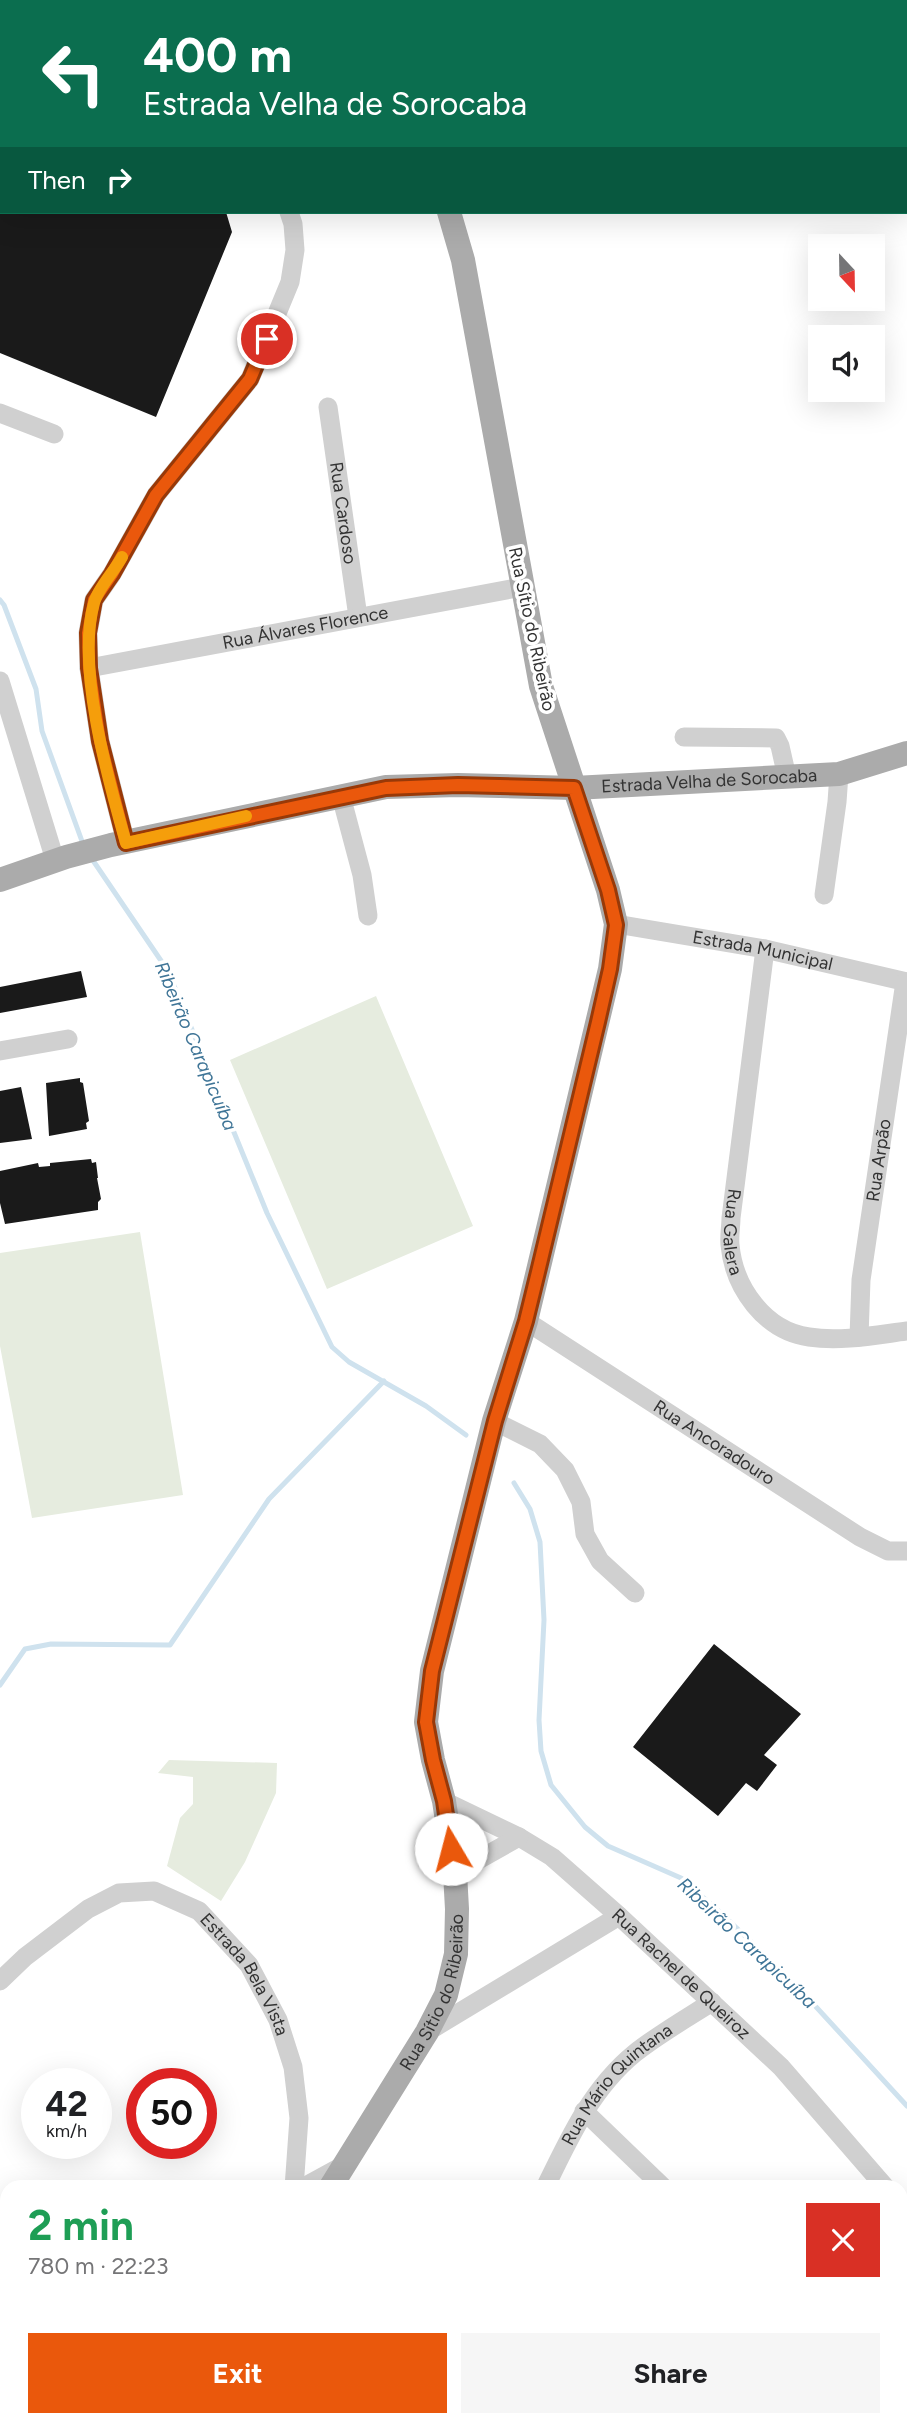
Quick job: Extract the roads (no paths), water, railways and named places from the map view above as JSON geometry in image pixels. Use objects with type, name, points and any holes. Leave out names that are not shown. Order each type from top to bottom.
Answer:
[{"type":"main road","name":"Rua Sítio do Ribeirão","points":[[335,2180],[426,2032],[446,1994],[456,1954],[455,1873],[444,1801],[426,1722],[432,1671],[495,1421],[526,1321],[598,1022],[610,969],[616,925],[608,890],[541,686],[463,260],[450,214]]},
{"type":"main road","name":"Estrada Velha de Sorocaba","points":[[0,880],[60,859],[118,844],[386,788],[446,785],[574,788],[839,774],[907,753]]},
{"type":"street","points":[[118,844],[89,668],[88,633],[94,600],[112,574],[156,495],[250,379],[290,282],[295,250],[290,214]]},
{"type":"street","name":"Rua Cardoso","points":[[328,407],[358,617]]},
{"type":"street","points":[[0,413],[54,434]]},
{"type":"street","name":"Rua Álvares Florence","points":[[89,668],[522,587]]},
{"type":"street","points":[[0,681],[60,859]]},
{"type":"street","points":[[684,737],[776,738],[787,777]]},
{"type":"street","points":[[824,895],[839,774]]},
{"type":"street","points":[[341,796],[360,863],[368,916]]},
{"type":"street","name":"Estrada Municipal","points":[[616,925],[765,949],[906,982]]},
{"type":"street","name":"Rua Galera","points":[[765,949],[731,1218],[730,1245],[738,1278],[753,1304],[774,1324],[794,1334],[811,1338],[859,1337],[907,1331]]},
{"type":"street","name":"Rua Arpão","points":[[859,1337],[861,1280],[906,982]]},
{"type":"street","points":[[0,1052],[68,1039]]},
{"type":"street","name":"Rua Ancoradouro","points":[[526,1321],[860,1537],[888,1551],[907,1551]]},
{"type":"street","points":[[495,1421],[540,1444],[565,1470],[581,1502],[585,1534],[600,1561],[635,1593]]},
{"type":"street","name":"Rua Rachel de Queiroz","points":[[444,1801],[519,1837],[552,1857],[781,2067],[879,2180]]},
{"type":"street","points":[[455,1873],[519,1837]]},
{"type":"street","name":"Estrada Bela Vista","points":[[0,1981],[25,1957],[88,1909],[119,1893],[154,1891],[199,1911],[249,1965],[278,2020],[293,2067],[299,2118],[295,2180]]},
{"type":"street","points":[[426,2032],[619,1916]]},
{"type":"street","name":"Rua Mário Quintana","points":[[549,2180],[584,2111],[611,2076],[636,2052],[712,2002]]},
{"type":"street","points":[[584,2111],[656,2180]]},
{"type":"street","points":[[316,2180],[345,2164]]},
{"type":"waterway","name":"Ribeirão Carapicuíba","points":[[0,600],[36,689],[42,731],[83,844]]},
{"type":"waterway","name":"Ribeirão Carapicuíba","points":[[92,859],[168,971],[267,1213],[332,1347],[349,1362],[426,1406],[466,1435]]},
{"type":"waterway","points":[[0,1685],[25,1649],[51,1644],[170,1645],[269,1499],[384,1381]]},
{"type":"waterway","name":"Ribeirão Carapicuíba","points":[[514,1483],[530,1509],[540,1542],[544,1620],[539,1720],[541,1751],[551,1785],[585,1827],[608,1846],[681,1878],[723,1915],[796,1985],[907,2106]]}]
